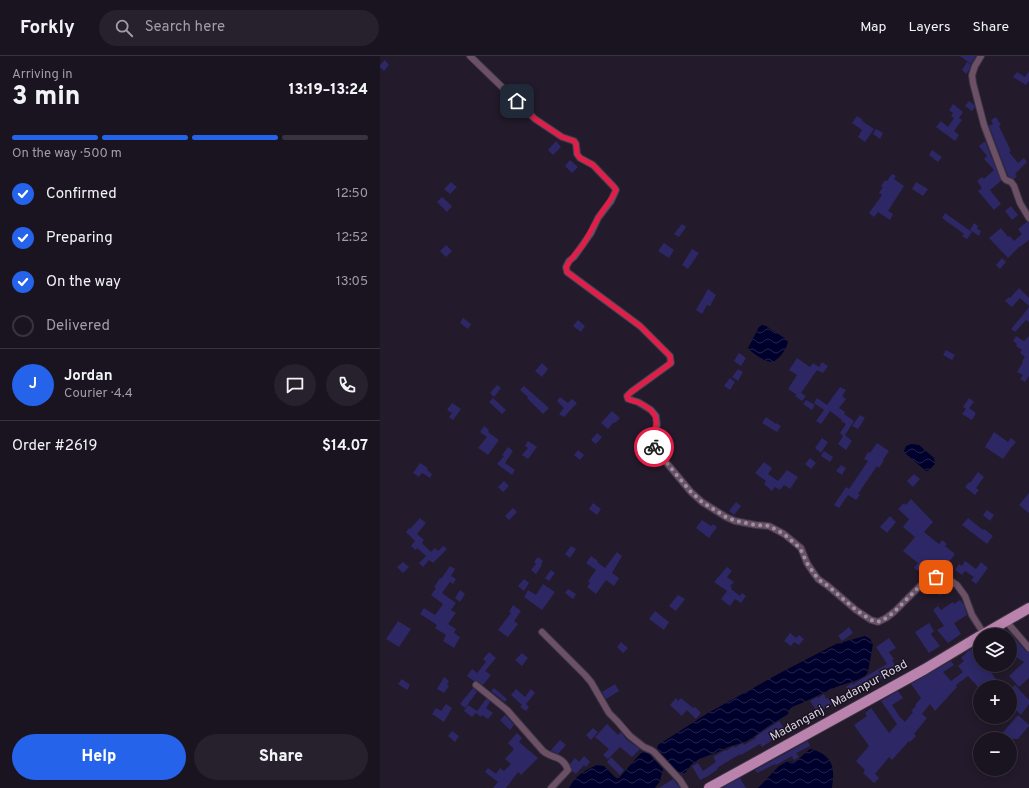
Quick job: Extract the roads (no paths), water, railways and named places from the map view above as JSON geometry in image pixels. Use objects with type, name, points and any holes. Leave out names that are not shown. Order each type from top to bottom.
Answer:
[{"type":"main road","name":"Madanganj - Madanpur Road","points":[[994,628],[1029,608]]},
{"type":"main road","name":"Madanganj - Madanpur Road","points":[[709,788],[925,669],[973,640]]},
{"type":"street","points":[[470,56],[535,119],[562,137],[574,141],[576,144],[577,154],[580,158],[593,165],[616,190],[611,201],[598,218],[591,232],[574,257],[569,261],[566,268],[567,272],[640,326],[670,356],[671,363],[627,396],[628,399],[638,402],[651,410],[656,416],[657,424],[652,439],[655,449],[691,492],[702,502],[726,517],[736,521],[769,526],[784,534],[800,548],[807,563],[818,579],[856,610],[871,620],[878,622],[886,618],[920,586],[932,578],[940,576],[957,585],[964,596],[978,628]]},
{"type":"street","points":[[981,56],[972,75],[975,93],[984,125],[1004,178],[1011,182],[1014,186],[1020,204],[1029,218]]},
{"type":"street","points":[[1006,621],[1029,648]]},
{"type":"street","points":[[542,632],[591,682],[609,713],[630,736],[644,748],[654,752],[680,780],[685,788]]},
{"type":"street","points":[[476,685],[507,710],[543,751],[549,756],[557,757],[567,768],[568,770],[551,788]]},
{"type":"water","points":[[762,325],[786,339],[788,342],[782,354],[773,362],[759,357],[748,348],[759,327]]},
{"type":"water","points":[[911,444],[919,445],[934,458],[935,464],[928,471],[926,471],[905,453],[904,451],[906,446]]},
{"type":"water","points":[[865,636],[870,639],[873,644],[868,672],[865,676],[836,687],[792,707],[788,714],[748,741],[728,747],[699,759],[691,765],[685,773],[680,773],[677,771],[657,749],[658,745],[708,713],[780,673],[836,644]]},
{"type":"water","points":[[810,749],[824,755],[831,763],[833,772],[832,788],[758,788],[779,766],[788,761],[795,762]]},
{"type":"water","points":[[646,752],[663,769],[660,781],[655,788],[569,788],[574,780],[581,774],[597,765],[604,766],[616,778],[619,778],[641,753]]}]
